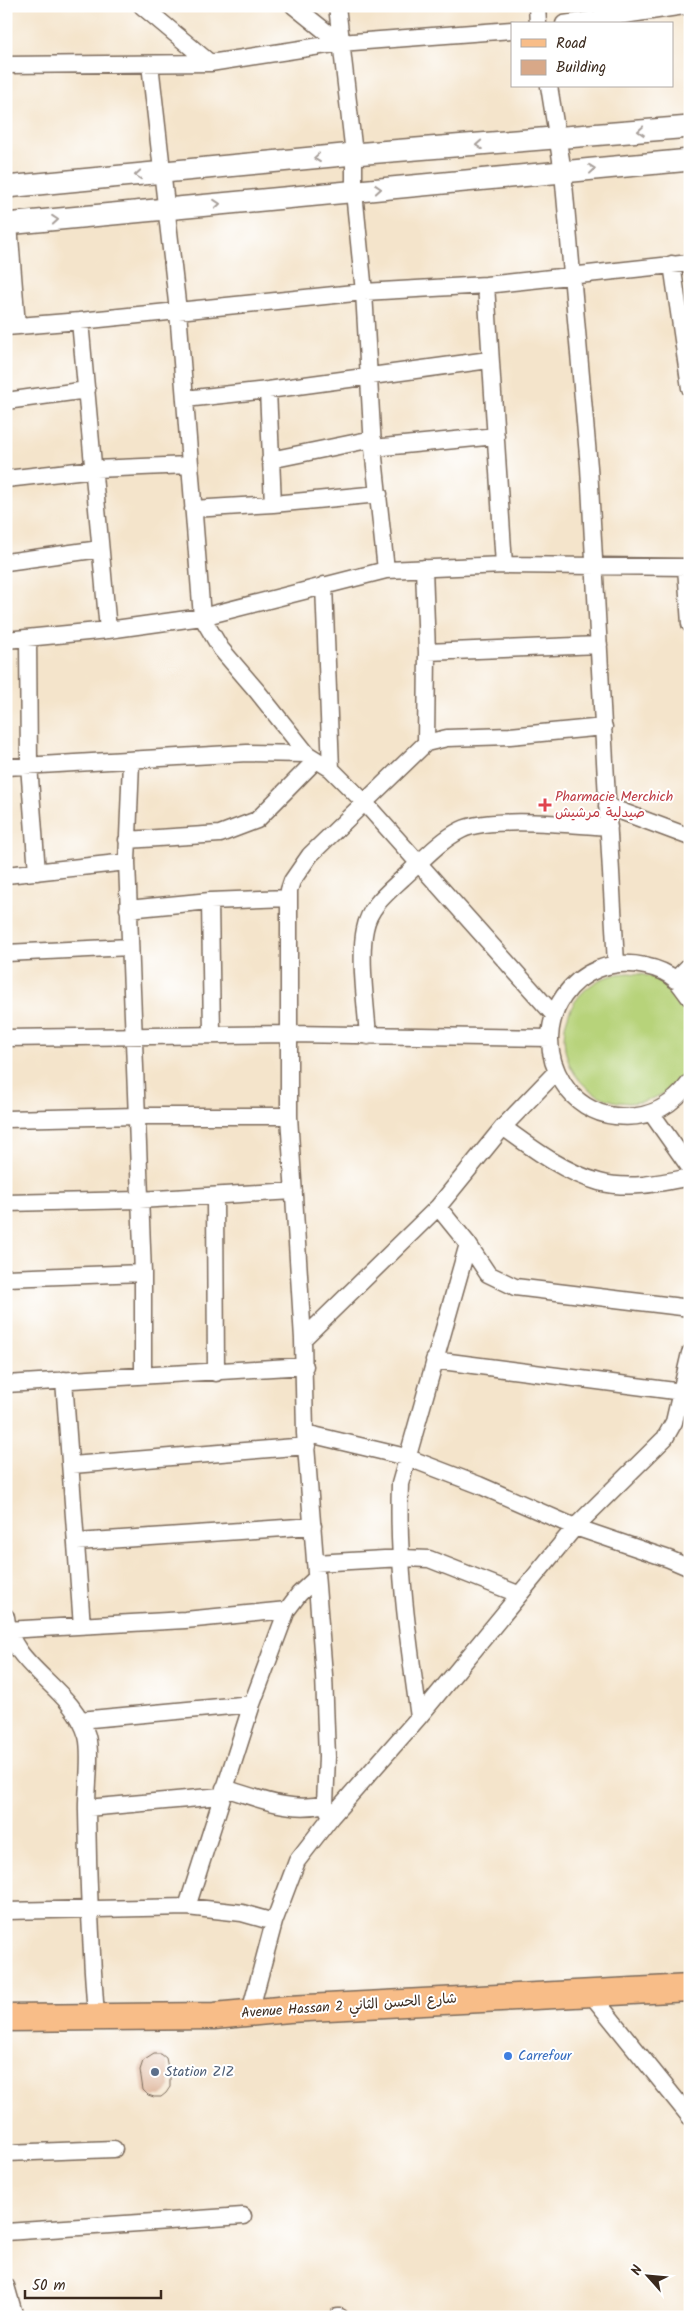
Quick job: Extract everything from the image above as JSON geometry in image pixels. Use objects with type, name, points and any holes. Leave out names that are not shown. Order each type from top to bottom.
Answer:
[{"type":"main road","name":"Avenue Hassan 2 شارع الحسن الثاني","points":[[7,2019],[214,2016],[459,1998],[690,1988]]},
{"type":"street","points":[[142,6],[210,63]]},
{"type":"street","points":[[294,6],[340,42]]},
{"type":"street","points":[[337,6],[354,154],[354,192],[364,292],[373,443],[386,570]]},
{"type":"street","points":[[537,6],[538,22]]},
{"type":"street","points":[[577,22],[684,6]]},
{"type":"street","points":[[6,64],[210,63],[340,42],[511,30]]},
{"type":"street","points":[[150,64],[168,209],[178,311],[202,617],[221,649],[312,757],[331,769],[364,802],[554,1015]]},
{"type":"street","points":[[549,88],[563,172],[589,467],[616,964]]},
{"type":"street","points":[[6,188],[354,154],[690,126]]},
{"type":"street","points":[[690,160],[8,224],[12,326],[80,321],[364,292],[486,285],[690,262]]},
{"type":"street","points":[[672,264],[690,388]]},
{"type":"street","points":[[486,285],[489,360],[504,565]]},
{"type":"street","points":[[80,321],[95,469],[108,630]]},
{"type":"street","points":[[184,399],[268,390],[489,360]]},
{"type":"street","points":[[6,401],[86,390]]},
{"type":"street","points":[[268,390],[273,504]]},
{"type":"street","points":[[270,460],[373,443],[496,436]]},
{"type":"street","points":[[6,479],[95,469],[189,465]]},
{"type":"street","points":[[193,509],[379,494]]},
{"type":"street","points":[[6,562],[100,549]]},
{"type":"street","points":[[6,640],[108,630],[202,617],[386,570],[504,565],[688,567],[690,624]]},
{"type":"street","points":[[424,568],[427,652],[426,743]]},
{"type":"street","points":[[324,586],[331,769]]},
{"type":"street","points":[[28,638],[29,765],[37,872]]},
{"type":"street","points":[[427,652],[599,645]]},
{"type":"street","points":[[328,1810],[324,1676],[306,1439],[304,1339],[289,1116],[288,898],[292,881],[300,869],[364,802],[426,743],[447,738],[510,736],[604,727]]},
{"type":"street","points":[[6,767],[131,762],[247,753],[312,757]]},
{"type":"street","points":[[127,840],[220,834],[257,820],[312,757]]},
{"type":"street","points":[[131,762],[127,862],[142,1273],[143,1376]]},
{"type":"street","points":[[608,806],[690,837]]},
{"type":"street","points":[[368,1036],[363,946],[365,928],[371,912],[382,898],[445,840],[463,829],[488,824],[609,827]]},
{"type":"street","points":[[6,875],[127,862]]},
{"type":"street","points":[[128,909],[210,901],[288,898]]},
{"type":"street","points":[[210,901],[212,1034]]},
{"type":"street","points":[[6,953],[130,947]]},
{"type":"street","points":[[690,998],[675,980],[655,968],[633,963],[616,964],[589,972],[570,986],[557,1005],[549,1050],[556,1072],[568,1092],[586,1106],[606,1115],[629,1118],[652,1114],[679,1098],[690,1082]]},
{"type":"street","points":[[675,980],[690,965]]},
{"type":"street","points":[[6,1038],[290,1034],[550,1038]]},
{"type":"street","points":[[304,1339],[438,1207],[503,1127],[556,1072]]},
{"type":"street","points":[[652,1114],[690,1168]]},
{"type":"street","points":[[6,1119],[137,1116],[289,1116]]},
{"type":"street","points":[[503,1127],[560,1165],[599,1182],[630,1185],[661,1183],[690,1177]]},
{"type":"street","points":[[6,1203],[215,1197],[294,1191]]},
{"type":"street","points":[[215,1197],[216,1373]]},
{"type":"street","points":[[438,1207],[468,1244],[488,1274],[515,1287],[690,1308]]},
{"type":"street","points":[[419,1717],[407,1632],[399,1522],[400,1484],[406,1457],[468,1244]]},
{"type":"street","points":[[6,1278],[142,1273]]},
{"type":"street","points":[[250,2012],[274,1922],[297,1861],[328,1810],[419,1717],[518,1594],[575,1527],[665,1438],[686,1393],[690,1352]]},
{"type":"street","points":[[434,1360],[686,1393]]},
{"type":"street","points":[[6,1384],[216,1373],[305,1366]]},
{"type":"street","points":[[64,1380],[78,1542],[82,1626]]},
{"type":"street","points":[[72,1466],[306,1439],[406,1457],[479,1485],[575,1527],[669,1558],[690,1568]]},
{"type":"street","points":[[78,1542],[313,1526]]},
{"type":"street","points":[[187,1907],[252,1704],[287,1610],[315,1571],[402,1558],[429,1559],[518,1594]]},
{"type":"street","points":[[96,2017],[89,1908],[88,1738],[80,1720],[56,1687],[21,1653],[7,1626],[82,1626],[287,1610]]},
{"type":"street","points":[[80,1720],[252,1704]]},
{"type":"street","points":[[87,1808],[223,1792],[289,1807],[328,1810]]},
{"type":"street","points":[[6,1912],[89,1908],[187,1907],[242,1913],[274,1922]]},
{"type":"street","points":[[590,1993],[687,2111]]},
{"type":"street","points":[[6,2153],[114,2149]]},
{"type":"street","points":[[6,2232],[243,2216]]},
{"type":"street","points":[[6,2286],[15,2317]]},
{"type":"green space","points":[[629,973],[642,974],[654,978],[675,992],[689,1013],[693,1025],[693,1051],[689,1063],[675,1084],[654,1098],[642,1102],[629,1103],[616,1102],[604,1098],[583,1084],[569,1063],[565,1051],[564,1038],[565,1025],[569,1013],[583,992],[604,978],[616,974]]},
{"type":"building","points":[[154,2054],[161,2054],[166,2058],[170,2078],[170,2087],[161,2097],[148,2095],[143,2090],[140,2070],[143,2061]]},
{"type":"place","name":"Pharmacie Merchich صيدلية مرشيش","points":[[545,805]]},
{"type":"place","name":"Carrefour","points":[[508,2056]]},
{"type":"place","name":"Station ZIZ","points":[[155,2072]]}]
